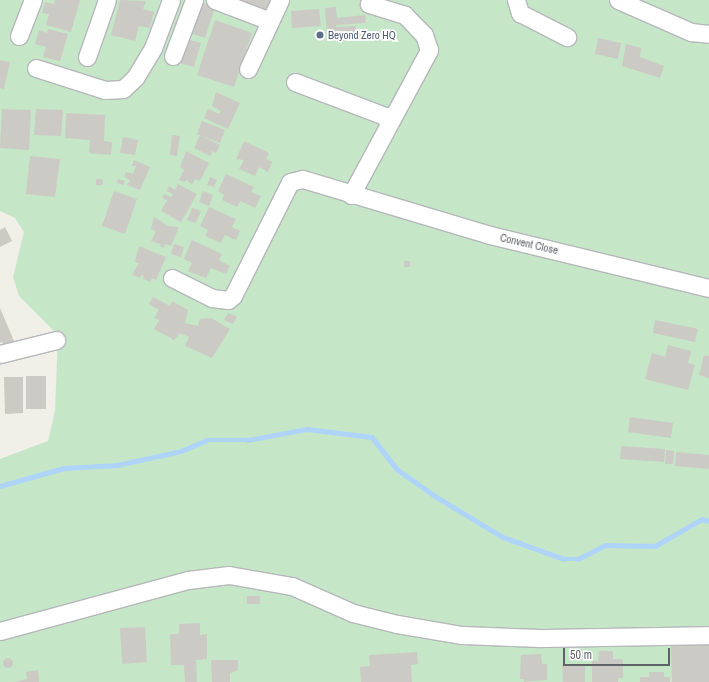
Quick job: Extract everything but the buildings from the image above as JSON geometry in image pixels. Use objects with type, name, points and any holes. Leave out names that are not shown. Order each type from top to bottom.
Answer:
[{"type":"street","points":[[19,36],[34,0]]},
{"type":"street","points":[[87,57],[106,0]]},
{"type":"street","points":[[36,68],[105,90],[123,88],[135,78],[153,48],[171,0]]},
{"type":"street","points":[[173,56],[194,0]]},
{"type":"street","points":[[215,0],[270,21]]},
{"type":"street","points":[[248,69],[280,0]]},
{"type":"street","points":[[516,0],[520,13],[567,37]]},
{"type":"street","points":[[618,0],[691,32],[709,34]]},
{"type":"street","points":[[351,195],[410,82],[429,50],[424,35],[405,16],[369,4]]},
{"type":"street","points":[[295,82],[385,116],[388,123]]},
{"type":"street","name":"Convent Close","points":[[172,278],[212,298],[228,300],[245,276],[290,182],[303,179],[351,195],[490,235],[709,288]]},
{"type":"street","points":[[0,354],[56,340]]},
{"type":"street","points":[[0,631],[188,580],[229,575],[292,586],[353,613],[455,634],[539,638],[709,635]]},
{"type":"green space","points":[[0,0],[709,0],[709,682],[0,682],[0,459],[48,441],[55,411],[58,335],[19,296],[13,277],[24,232],[15,218],[0,211]]},
{"type":"waterway","points":[[0,486],[64,468],[117,465],[181,451],[207,440],[248,440],[307,429],[372,437],[397,469],[435,496],[503,537],[564,559],[578,559],[605,545],[655,546],[702,519],[709,521]]},
{"type":"place","name":"Beyond Zero HQ","points":[[320,35]]}]
